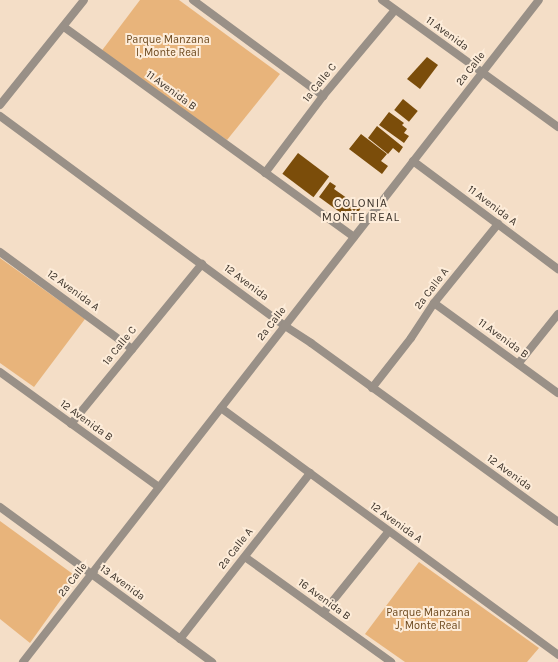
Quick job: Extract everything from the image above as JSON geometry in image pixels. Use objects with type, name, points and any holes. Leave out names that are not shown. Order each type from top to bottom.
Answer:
[{"type":"street","points":[[0,105],[64,27],[84,0]]},
{"type":"street","points":[[193,0],[323,96]]},
{"type":"street","name":"11 Avenida","points":[[382,0],[558,127]]},
{"type":"street","name":"2a Calle","points":[[25,661],[91,574],[539,0]]},
{"type":"street","name":"1a Calle C","points":[[265,173],[323,96],[395,10]]},
{"type":"street","name":"11 Avenida B","points":[[64,27],[354,237]]},
{"type":"street","name":"12 Avenida","points":[[0,116],[285,326],[558,522]]},
{"type":"street","name":"11 Avenida A","points":[[413,161],[558,269]]},
{"type":"street","name":"2a Calle A","points":[[372,388],[411,338],[434,303],[498,224]]},
{"type":"street","name":"12 Avenida A","points":[[0,252],[132,349]]},
{"type":"street","name":"1a Calle C","points":[[71,424],[202,264]]},
{"type":"street","name":"11 Avenida B","points":[[434,303],[558,393]]},
{"type":"street","points":[[518,364],[558,314]]},
{"type":"street","name":"12 Avenida B","points":[[0,372],[159,487]]},
{"type":"street","name":"12 Avenida A","points":[[221,408],[558,655]]},
{"type":"street","name":"2a Calle A","points":[[180,639],[310,473]]},
{"type":"street","name":"13 Avenida","points":[[0,507],[212,662]]},
{"type":"street","points":[[323,613],[389,531]]},
{"type":"street","name":"16 Avenida B","points":[[244,557],[391,662]]},
{"type":"green space","name":"Parque Manzana I, Monte Real","points":[[140,0],[179,0],[280,74],[227,140],[100,53]]},
{"type":"green space","points":[[0,258],[85,319],[34,387],[0,363]]},
{"type":"green space","points":[[0,521],[77,577],[30,643],[0,619]]},
{"type":"green space","name":"Parque Manzana J, Monte Real","points":[[419,562],[539,648],[527,662],[405,662],[365,634]]},
{"type":"building","points":[[427,57],[438,65],[420,89],[407,79]]},
{"type":"building","points":[[403,99],[418,111],[409,122],[394,110]]},
{"type":"building","points":[[389,112],[404,123],[402,125],[407,129],[404,133],[409,136],[404,143],[379,125]]},
{"type":"building","points":[[377,126],[403,147],[399,153],[393,148],[388,154],[368,138]]},
{"type":"building","points":[[361,134],[387,154],[381,161],[388,166],[382,174],[349,149]]},
{"type":"building","points":[[298,153],[329,176],[313,197],[282,174]]},
{"type":"building","points":[[330,182],[336,186],[334,189],[361,208],[352,221],[319,197]]},
{"type":"district","name":"COLONIA MONTE REAL","points":[[361,211]]}]
